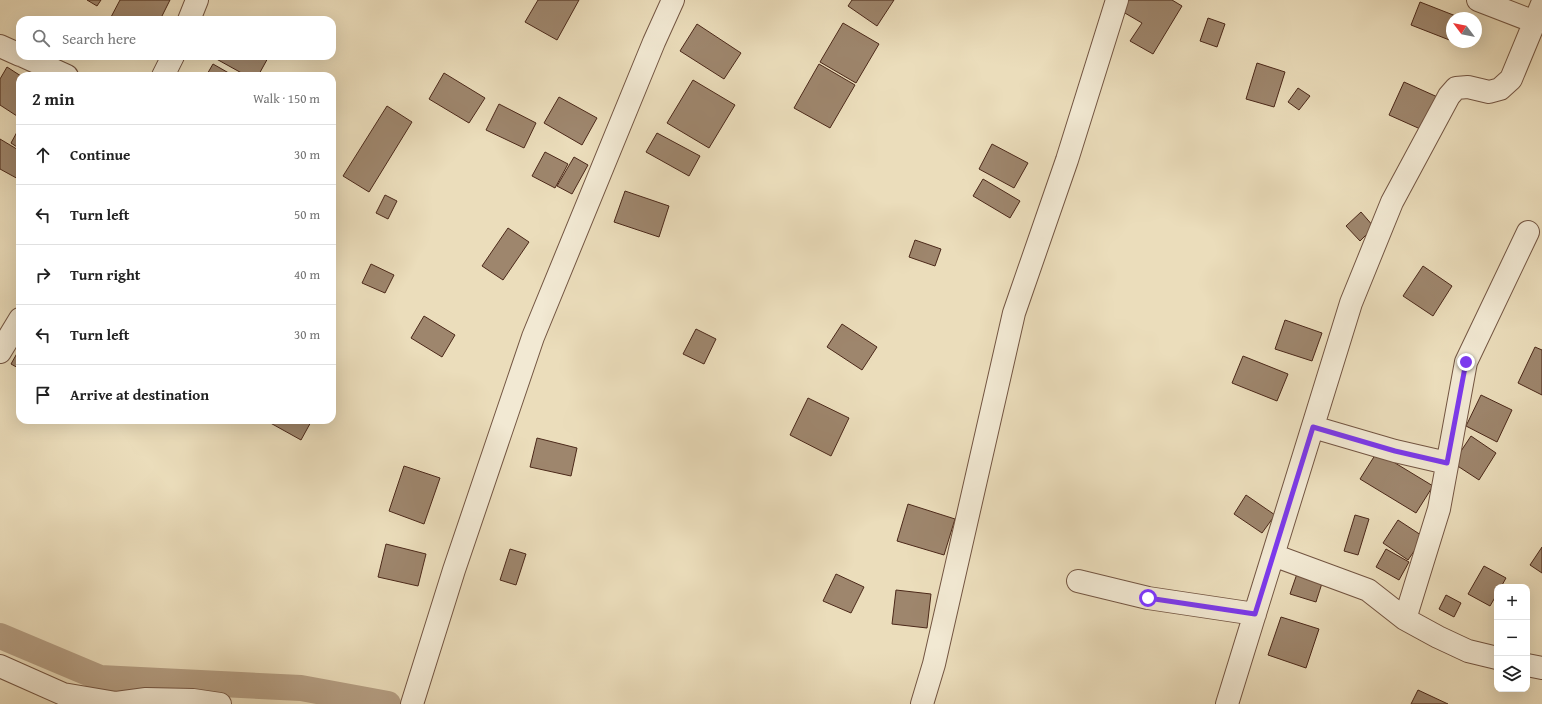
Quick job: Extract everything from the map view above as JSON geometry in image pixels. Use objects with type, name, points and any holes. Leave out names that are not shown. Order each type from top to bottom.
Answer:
[{"type":"street","points":[[191,16],[197,0]]},
{"type":"street","points":[[412,704],[456,563],[533,337],[654,42],[673,0]]},
{"type":"street","points":[[922,704],[934,664],[1014,313],[1067,160],[1117,0]]},
{"type":"street","points":[[1227,704],[1351,303],[1392,202],[1449,96],[1456,88],[1468,86],[1489,92],[1500,90],[1511,79],[1538,13],[1478,0]]},
{"type":"street","points":[[0,46],[16,53]]},
{"type":"street","points":[[32,60],[58,72]]},
{"type":"street","points":[[165,72],[171,60]]},
{"type":"street","points":[[1405,620],[1438,509],[1466,362],[1528,232]]},
{"type":"street","points":[[0,352],[16,326]]},
{"type":"street","points":[[1313,427],[1395,451],[1447,463]]},
{"type":"street","points":[[1274,554],[1368,590],[1405,620],[1468,650],[1494,657]]},
{"type":"street","points":[[1078,581],[1148,598],[1255,614]]},
{"type":"street","points":[[0,666],[63,694],[116,703],[146,699],[193,700],[220,704]]},
{"type":"street","points":[[1530,666],[1542,668]]},
{"type":"building","points":[[87,0],[101,0],[97,6]]},
{"type":"building","points":[[120,0],[170,0],[162,16],[112,16]]},
{"type":"building","points":[[538,0],[579,0],[557,40],[525,22]]},
{"type":"building","points":[[852,0],[894,0],[877,26],[848,6]]},
{"type":"building","points":[[1123,0],[1172,0],[1182,6],[1153,54],[1130,41],[1142,23],[1118,9]]},
{"type":"building","points":[[1420,2],[1446,12],[1446,39],[1411,25]]},
{"type":"building","points":[[1208,18],[1225,24],[1217,47],[1200,41]]},
{"type":"building","points":[[843,23],[879,44],[856,83],[820,62]]},
{"type":"building","points":[[697,24],[741,53],[724,79],[680,51]]},
{"type":"building","points":[[218,60],[267,60],[260,72],[240,72]]},
{"type":"building","points":[[1257,63],[1285,72],[1274,107],[1246,99]]},
{"type":"building","points":[[213,64],[227,72],[208,72]]},
{"type":"building","points":[[819,64],[855,85],[830,128],[794,108]]},
{"type":"building","points":[[7,67],[16,73],[16,115],[0,105],[0,79]]},
{"type":"building","points":[[444,73],[485,98],[469,123],[429,99]]},
{"type":"building","points":[[693,80],[735,105],[709,148],[667,123]]},
{"type":"building","points":[[1404,82],[1442,99],[1427,132],[1389,115]]},
{"type":"building","points":[[1298,88],[1310,96],[1299,110],[1288,102]]},
{"type":"building","points":[[559,97],[597,118],[582,145],[544,123]]},
{"type":"building","points":[[499,104],[536,123],[524,148],[486,130]]},
{"type":"building","points":[[387,106],[412,122],[369,192],[343,176]]},
{"type":"building","points":[[657,133],[700,156],[689,176],[646,152]]},
{"type":"building","points":[[16,134],[16,146],[11,143]]},
{"type":"building","points":[[0,139],[16,149],[16,178],[0,169]]},
{"type":"building","points":[[992,144],[1028,163],[1014,188],[979,169]]},
{"type":"building","points":[[545,152],[568,164],[555,188],[532,176]]},
{"type":"building","points":[[574,157],[588,165],[572,194],[557,186]]},
{"type":"building","points":[[983,179],[1020,201],[1010,218],[973,196]]},
{"type":"building","points":[[625,191],[669,206],[659,237],[614,222]]},
{"type":"building","points":[[385,195],[397,201],[388,219],[376,213]]},
{"type":"building","points":[[1361,212],[1374,227],[1360,241],[1346,226]]},
{"type":"building","points":[[508,228],[529,242],[503,280],[482,266]]},
{"type":"building","points":[[915,240],[941,249],[935,266],[909,257]]},
{"type":"building","points":[[371,264],[394,275],[385,293],[362,283]]},
{"type":"building","points":[[1423,266],[1452,286],[1433,316],[1403,296]]},
{"type":"building","points":[[424,316],[455,335],[442,357],[411,338]]},
{"type":"building","points":[[1285,320],[1322,333],[1312,361],[1275,349]]},
{"type":"building","points":[[842,324],[877,347],[862,370],[827,347]]},
{"type":"building","points":[[696,329],[716,339],[704,364],[683,354]]},
{"type":"building","points":[[1535,347],[1542,350],[1542,395],[1518,383]]},
{"type":"building","points":[[16,355],[16,367],[11,364]]},
{"type":"building","points":[[1243,356],[1288,374],[1277,401],[1232,383]]},
{"type":"building","points":[[1481,395],[1512,410],[1497,442],[1466,426]]},
{"type":"building","points":[[808,398],[849,418],[831,456],[790,435]]},
{"type":"building","points":[[272,424],[310,424],[301,440]]},
{"type":"building","points":[[1471,436],[1496,453],[1479,480],[1453,463]]},
{"type":"building","points":[[537,438],[577,448],[571,476],[530,467]]},
{"type":"building","points":[[1377,452],[1433,486],[1416,513],[1360,479]]},
{"type":"building","points":[[404,466],[440,478],[424,524],[389,511]]},
{"type":"building","points":[[1246,495],[1275,515],[1262,533],[1234,514]]},
{"type":"building","points":[[908,504],[955,519],[944,555],[897,541]]},
{"type":"building","points":[[1355,515],[1369,519],[1358,555],[1344,551]]},
{"type":"building","points":[[1398,520],[1424,537],[1408,560],[1383,543]]},
{"type":"building","points":[[386,544],[426,554],[418,586],[378,577]]},
{"type":"building","points":[[1542,547],[1542,573],[1530,565]]},
{"type":"building","points":[[510,549],[526,554],[516,585],[500,580]]},
{"type":"building","points":[[1386,549],[1409,562],[1399,580],[1376,567]]},
{"type":"building","points":[[1484,566],[1506,578],[1503,584],[1494,584],[1494,599],[1490,606],[1468,594]]},
{"type":"building","points":[[1299,568],[1324,577],[1316,602],[1290,594]]},
{"type":"building","points":[[836,574],[864,587],[851,613],[823,601]]},
{"type":"building","points":[[896,590],[931,594],[927,628],[892,624]]},
{"type":"building","points":[[1446,595],[1461,603],[1454,617],[1439,609]]},
{"type":"building","points":[[1281,617],[1319,629],[1306,668],[1268,655]]},
{"type":"building","points":[[1418,690],[1448,704],[1411,704]]},
{"type":"waterway","points":[[0,636],[100,678],[301,688],[388,704]]},
{"type":"route","points":[[1148,598],[1255,614],[1313,427],[1395,451],[1447,463],[1466,362]]}]
